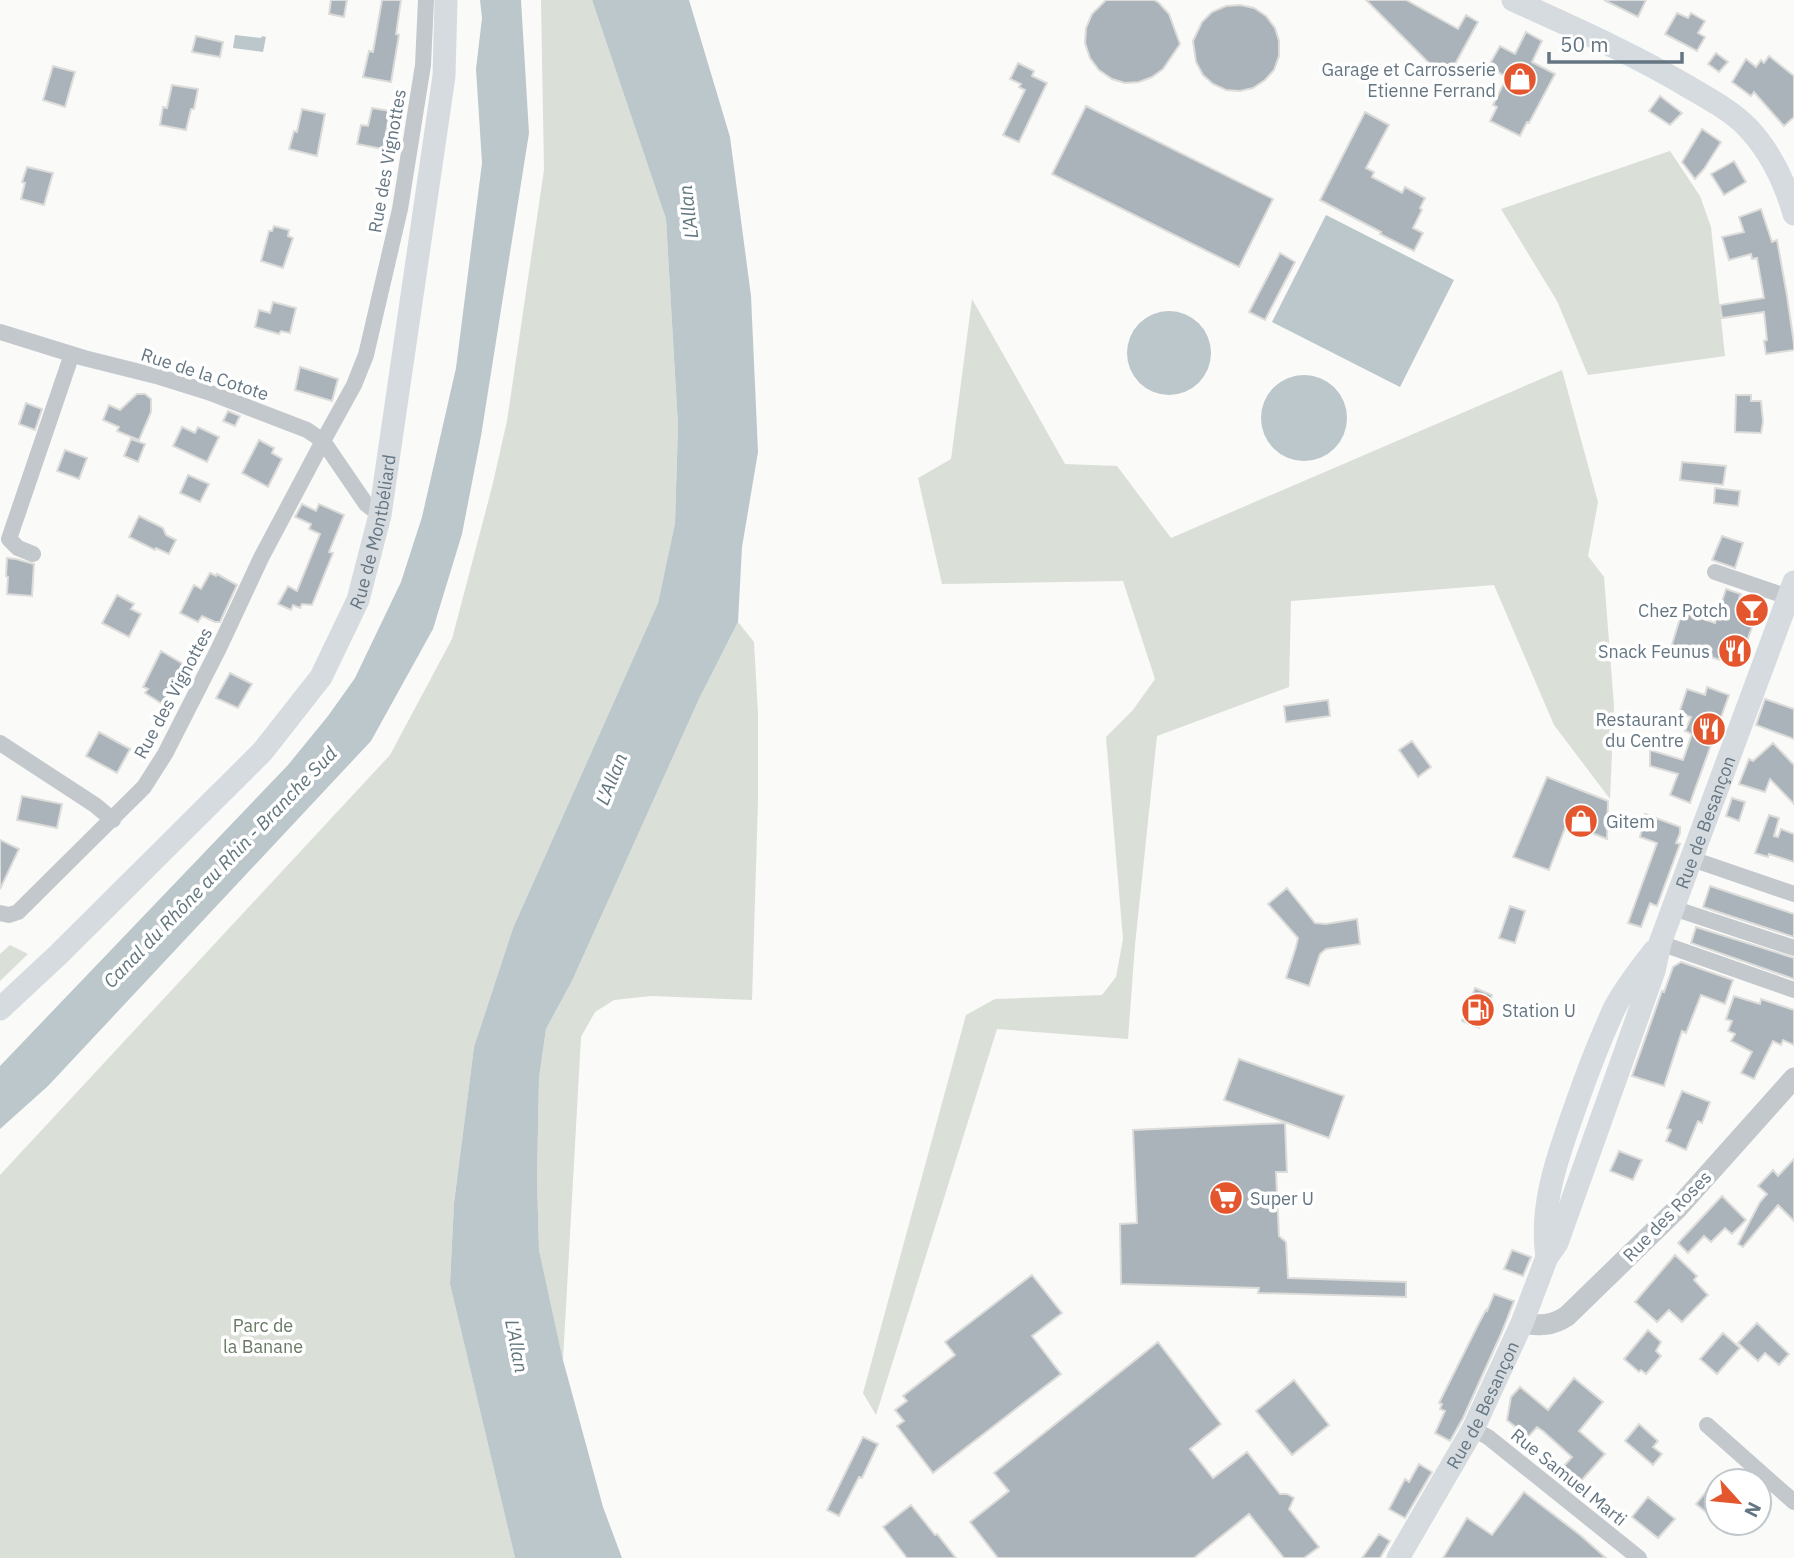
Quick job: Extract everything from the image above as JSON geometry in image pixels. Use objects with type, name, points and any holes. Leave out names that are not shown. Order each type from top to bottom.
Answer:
[{"type":"main road","name":"Rue de Montbéliard","points":[[0,1009],[263,751],[321,677],[358,600],[380,515],[444,76],[446,0]]},
{"type":"main road","points":[[1513,0],[1662,71],[1735,117],[1766,150],[1792,200]]},
{"type":"main road","name":"Rue de Besançon","points":[[1401,1553],[1473,1429],[1522,1323],[1547,1257],[1544,1239],[1550,1190],[1559,1151],[1586,1077],[1615,1007],[1660,943],[1791,590]]},
{"type":"street","name":"Rue des Vignottes","points":[[0,914],[18,912],[144,787],[165,754],[261,558],[355,385],[366,355],[400,209],[423,65],[426,0]]},
{"type":"street","name":"Rue de la Cotote","points":[[0,332],[208,392],[307,430],[323,440]]},
{"type":"street","points":[[33,554],[18,548],[9,539],[72,354]]},
{"type":"street","points":[[323,440],[366,503],[380,515]]},
{"type":"street","points":[[1715,572],[1791,590]]},
{"type":"street","points":[[0,743],[95,804],[113,820]]},
{"type":"street","points":[[1692,859],[1794,894]]},
{"type":"street","points":[[1673,908],[1794,948]]},
{"type":"street","points":[[1660,943],[1794,990]]},
{"type":"street","name":"Rue des Roses","points":[[1522,1323],[1555,1324],[1567,1316],[1677,1209],[1794,1078]]},
{"type":"street","points":[[1707,1425],[1794,1502]]},
{"type":"street","name":"Rue Samuel Marti","points":[[1473,1429],[1488,1437],[1639,1558]]},
{"type":"green space","name":"Parc de la Banane","points":[[541,0],[592,0],[666,219],[678,426],[675,523],[658,603],[513,928],[474,1047],[454,1203],[450,1284],[515,1558],[0,1558],[0,1175],[390,755],[452,639],[507,421],[544,170]]},
{"type":"green space","points":[[1670,151],[1700,196],[1711,227],[1725,356],[1588,375],[1557,301],[1501,209]]},
{"type":"green space","points":[[972,299],[1065,464],[1117,466],[1171,538],[1562,370],[1598,502],[1588,556],[1604,577],[1614,706],[1610,799],[1554,725],[1494,585],[1291,601],[1289,687],[1157,736],[1128,1039],[997,1029],[876,1415],[863,1393],[966,1015],[995,999],[1102,995],[1116,977],[1123,939],[1106,737],[1133,710],[1155,679],[1123,581],[942,584],[918,478],[951,459]]},
{"type":"green space","points":[[738,622],[754,642],[758,714],[752,1000],[651,996],[614,1000],[595,1012],[581,1037],[563,1360],[539,1250],[539,1078],[546,1029],[572,981],[699,699]]},
{"type":"green space","points":[[10,945],[28,954],[0,981],[0,954]]},
{"type":"water","name":"Canal du Rhône au Rhin - Branche Sud","points":[[480,0],[521,0],[529,133],[481,436],[462,534],[433,629],[371,741],[48,1086],[0,1129],[0,1066],[288,765],[355,678],[401,582],[422,517],[456,368],[482,163],[476,69],[482,18]]},
{"type":"water","name":"L'Allan","points":[[592,0],[689,0],[730,137],[751,296],[758,452],[742,547],[738,622],[699,699],[572,981],[546,1029],[539,1078],[539,1250],[563,1360],[603,1507],[622,1558],[515,1558],[450,1284],[454,1203],[474,1047],[513,928],[658,603],[675,523],[678,426],[666,219]]},
{"type":"water","points":[[235,35],[266,37],[263,52],[233,48]]},
{"type":"water","points":[[1326,215],[1454,280],[1400,387],[1272,322]]},
{"type":"water","points":[[1161,311],[1177,311],[1193,318],[1204,329],[1211,345],[1208,369],[1199,383],[1177,395],[1161,395],[1145,388],[1134,377],[1127,361],[1127,345],[1134,329],[1145,318]]},
{"type":"water","points":[[1304,375],[1328,382],[1340,394],[1347,418],[1340,442],[1328,454],[1304,461],[1280,454],[1268,442],[1261,418],[1268,394],[1280,382]]},
{"type":"building","points":[[331,0],[347,0],[344,17],[329,14]]},
{"type":"building","points":[[382,0],[401,0],[396,34],[399,35],[391,82],[363,77],[369,51],[373,52]]},
{"type":"building","points":[[1106,0],[1154,0],[1169,14],[1180,44],[1163,69],[1152,77],[1125,83],[1112,79],[1099,70],[1090,58],[1085,43],[1086,28],[1092,14]]},
{"type":"building","points":[[1366,0],[1406,0],[1458,29],[1466,15],[1478,22],[1448,77],[1435,69]]},
{"type":"building","points":[[1604,0],[1646,0],[1638,17]]},
{"type":"building","points":[[1226,6],[1254,8],[1266,16],[1275,28],[1279,41],[1279,56],[1274,70],[1253,88],[1226,90],[1203,75],[1196,62],[1193,41],[1202,22],[1212,12]]},
{"type":"building","points":[[1677,13],[1688,18],[1691,13],[1705,21],[1698,33],[1705,37],[1697,51],[1665,34]]},
{"type":"building","points":[[1526,32],[1542,41],[1532,62],[1555,74],[1520,136],[1490,121],[1497,107],[1493,105],[1507,77],[1488,67],[1500,46],[1515,54]]},
{"type":"building","points":[[196,36],[223,42],[220,57],[192,52]]},
{"type":"building","points":[[1716,53],[1728,62],[1719,72],[1708,64]]},
{"type":"building","points":[[1769,56],[1794,76],[1794,117],[1784,126],[1754,92],[1751,96],[1732,82],[1746,59],[1756,67],[1761,60],[1764,63]]},
{"type":"building","points":[[1018,63],[1034,71],[1032,76],[1047,83],[1019,142],[1003,135],[1025,90],[1019,87],[1021,84],[1010,79]]},
{"type":"building","points":[[53,66],[75,72],[65,107],[43,100]]},
{"type":"building","points":[[172,85],[198,89],[186,130],[160,125],[163,107],[167,108]]},
{"type":"building","points":[[1660,96],[1682,113],[1670,125],[1649,111]]},
{"type":"building","points":[[1086,106],[1273,199],[1239,267],[1052,174]]},
{"type":"building","points":[[372,108],[390,111],[383,149],[357,144],[361,125],[368,126]]},
{"type":"building","points":[[302,109],[325,114],[317,156],[289,149],[294,131],[297,132]]},
{"type":"building","points":[[1365,112],[1389,125],[1366,168],[1374,172],[1372,177],[1402,193],[1405,187],[1425,198],[1413,228],[1423,233],[1414,251],[1320,200]]},
{"type":"building","points":[[1702,129],[1721,142],[1695,179],[1682,162]]},
{"type":"building","points":[[1734,161],[1746,182],[1724,195],[1711,174]]},
{"type":"building","points":[[27,167],[53,173],[44,205],[21,199],[25,183],[22,182]]},
{"type":"building","points":[[1761,209],[1772,242],[1777,240],[1794,344],[1794,350],[1766,354],[1764,312],[1722,318],[1720,305],[1764,298],[1757,258],[1752,259],[1751,254],[1729,260],[1722,237],[1744,232],[1739,217]]},
{"type":"building","points":[[274,226],[289,230],[288,236],[293,238],[283,268],[261,261],[269,231],[272,231]]},
{"type":"building","points":[[1280,253],[1295,262],[1265,320],[1249,312]]},
{"type":"building","points":[[273,302],[296,308],[290,333],[281,331],[279,334],[255,327],[259,310],[270,313]]},
{"type":"building","points":[[300,367],[338,379],[332,401],[295,390]]},
{"type":"building","points":[[137,394],[145,394],[151,399],[151,412],[139,440],[117,431],[119,427],[103,420],[109,405],[120,410]]},
{"type":"building","points":[[1736,395],[1751,395],[1751,401],[1761,401],[1761,433],[1735,432]]},
{"type":"building","points":[[26,403],[42,409],[35,430],[19,424]]},
{"type":"building","points":[[228,411],[240,416],[235,426],[223,421]]},
{"type":"building","points":[[182,427],[195,433],[198,427],[219,437],[207,462],[173,446]]},
{"type":"building","points":[[131,439],[145,444],[138,462],[124,456]]},
{"type":"building","points":[[259,440],[274,448],[272,453],[282,459],[268,487],[242,473]]},
{"type":"building","points":[[65,450],[87,458],[79,479],[57,471]]},
{"type":"building","points":[[1682,462],[1726,466],[1723,485],[1680,480]]},
{"type":"building","points":[[188,475],[209,484],[200,502],[180,493]]},
{"type":"building","points":[[1715,488],[1740,491],[1738,506],[1714,503]]},
{"type":"building","points":[[302,504],[316,511],[319,504],[344,515],[329,552],[333,553],[312,605],[302,604],[300,608],[293,605],[291,610],[278,604],[288,586],[297,591],[320,534],[309,529],[311,524],[295,517]]},
{"type":"building","points":[[139,516],[163,528],[166,535],[176,540],[169,554],[129,537]]},
{"type":"building","points":[[1722,536],[1743,543],[1735,568],[1712,560]]},
{"type":"building","points":[[7,558],[34,564],[32,596],[7,594]]},
{"type":"building","points":[[210,573],[237,585],[220,622],[202,616],[198,622],[180,613],[194,585],[201,589]]},
{"type":"building","points":[[1726,589],[1741,594],[1739,598],[1760,605],[1738,666],[1702,654],[1700,660],[1670,651],[1682,612],[1715,623]]},
{"type":"building","points":[[117,595],[134,604],[131,609],[141,614],[129,637],[102,623]]},
{"type":"building","points":[[161,651],[190,668],[178,695],[172,692],[164,705],[145,693],[148,689],[143,687]]},
{"type":"building","points":[[230,673],[252,684],[238,708],[216,698]]},
{"type":"building","points":[[1707,687],[1729,695],[1690,803],[1670,795],[1678,774],[1650,766],[1650,750],[1683,760],[1692,734],[1685,731],[1691,717],[1679,713],[1687,689],[1705,695]]},
{"type":"building","points":[[1765,699],[1794,709],[1794,739],[1756,725]]},
{"type":"building","points":[[1328,700],[1330,716],[1286,722],[1284,706]]},
{"type":"building","points":[[99,732],[130,749],[117,773],[86,756]]},
{"type":"building","points":[[1412,741],[1431,767],[1418,777],[1399,750]]},
{"type":"building","points":[[1773,743],[1794,765],[1794,804],[1770,779],[1765,792],[1739,784],[1749,759],[1753,761]]},
{"type":"building","points":[[1547,777],[1608,801],[1607,839],[1567,823],[1549,870],[1513,857]]},
{"type":"building","points":[[22,796],[62,804],[57,828],[17,820]]},
{"type":"building","points":[[1732,798],[1745,802],[1739,821],[1726,816]]},
{"type":"building","points":[[1645,814],[1680,827],[1676,843],[1680,844],[1657,906],[1650,903],[1641,927],[1628,923],[1657,843],[1640,837]]},
{"type":"building","points":[[1769,815],[1779,818],[1774,836],[1778,837],[1781,829],[1794,834],[1794,862],[1769,854],[1768,857],[1755,853]]},
{"type":"building","points":[[0,840],[19,849],[0,889]]},
{"type":"building","points":[[1710,886],[1794,914],[1794,937],[1703,907]]},
{"type":"building","points":[[1287,888],[1315,923],[1357,919],[1360,944],[1326,949],[1320,954],[1309,986],[1286,978],[1298,938],[1268,904]]},
{"type":"building","points":[[1510,906],[1525,911],[1515,943],[1499,938]]},
{"type":"building","points":[[1696,927],[1794,958],[1794,979],[1691,943]]},
{"type":"building","points":[[1681,962],[1733,980],[1725,1004],[1701,995],[1686,1033],[1682,1031],[1664,1086],[1632,1076],[1662,991],[1664,992],[1673,967]]},
{"type":"building","points":[[1475,988],[1492,995],[1479,1028],[1462,1021]]},
{"type":"building","points":[[1734,996],[1760,1004],[1761,999],[1794,1010],[1794,1045],[1783,1040],[1781,1045],[1773,1041],[1754,1079],[1741,1073],[1752,1052],[1731,1041],[1735,1034],[1728,1031],[1732,1021],[1726,1019]]},
{"type":"building","points":[[1239,1059],[1344,1096],[1329,1138],[1224,1100]]},
{"type":"building","points":[[1682,1091],[1710,1102],[1702,1123],[1698,1121],[1686,1150],[1666,1141],[1671,1130],[1667,1128]]},
{"type":"building","points":[[1285,1123],[1287,1172],[1276,1172],[1279,1236],[1286,1242],[1288,1278],[1406,1282],[1406,1297],[1258,1293],[1259,1288],[1121,1284],[1120,1224],[1137,1223],[1133,1130]]},
{"type":"building","points":[[1619,1151],[1642,1160],[1633,1180],[1610,1171]]},
{"type":"building","points":[[1794,1159],[1794,1221],[1778,1205],[1743,1247],[1738,1244],[1767,1194],[1758,1186],[1773,1170],[1778,1176]]},
{"type":"building","points":[[1722,1196],[1746,1220],[1732,1234],[1725,1228],[1711,1242],[1704,1236],[1688,1253],[1678,1243]]},
{"type":"building","points":[[1512,1250],[1531,1257],[1523,1276],[1504,1269]]},
{"type":"building","points":[[1675,1255],[1697,1276],[1694,1280],[1708,1295],[1682,1322],[1669,1310],[1657,1322],[1635,1302]]},
{"type":"building","points":[[1032,1275],[1062,1313],[1032,1336],[1061,1374],[933,1473],[897,1426],[904,1421],[895,1410],[907,1401],[903,1396],[955,1355],[945,1342]]},
{"type":"building","points":[[1494,1294],[1514,1301],[1463,1418],[1450,1441],[1435,1433],[1445,1411],[1440,1409],[1442,1404],[1439,1403]]},
{"type":"building","points":[[1757,1323],[1789,1354],[1779,1365],[1765,1353],[1758,1361],[1738,1343]]},
{"type":"building","points":[[1648,1330],[1661,1342],[1656,1351],[1661,1356],[1646,1374],[1641,1370],[1639,1372],[1624,1359]]},
{"type":"building","points":[[1723,1333],[1740,1348],[1717,1374],[1700,1359]]},
{"type":"building","points":[[1158,1342],[1221,1424],[1190,1449],[1213,1478],[1247,1452],[1280,1494],[1294,1498],[1289,1509],[1319,1547],[1304,1558],[1284,1558],[1249,1514],[1194,1558],[998,1558],[970,1522],[1009,1491],[994,1473]]},
{"type":"building","points":[[1574,1378],[1603,1402],[1579,1431],[1605,1454],[1581,1481],[1564,1466],[1572,1457],[1543,1431],[1537,1427],[1528,1437],[1507,1420],[1511,1397],[1520,1387],[1548,1410]]},
{"type":"building","points":[[1294,1380],[1329,1425],[1292,1455],[1256,1411]]},
{"type":"building","points":[[1639,1424],[1658,1441],[1653,1447],[1662,1454],[1653,1465],[1625,1441]]},
{"type":"building","points":[[863,1437],[878,1444],[862,1478],[859,1477],[839,1516],[827,1510]]},
{"type":"building","points":[[1419,1464],[1432,1472],[1405,1518],[1389,1509],[1405,1479],[1409,1482]]},
{"type":"building","points":[[1524,1492],[1606,1558],[1443,1558],[1467,1518],[1492,1535]]},
{"type":"building","points":[[1703,1495],[1703,1510],[1696,1504]]},
{"type":"building","points":[[1648,1497],[1675,1519],[1658,1538],[1632,1517]]},
{"type":"building","points":[[911,1505],[956,1558],[907,1558],[883,1527]]},
{"type":"building","points":[[1379,1534],[1390,1541],[1380,1558],[1362,1558]]},
{"type":"place","name":"Garage et Carrosserie Etienne Ferrand","points":[[1520,79]]},
{"type":"place","name":"Chez Potch","points":[[1752,610]]},
{"type":"place","name":"Snack Feunus","points":[[1735,651]]},
{"type":"place","name":"Restaurant du Centre","points":[[1709,729]]},
{"type":"place","name":"Gitem","points":[[1581,821]]},
{"type":"place","name":"Station U","points":[[1478,1010]]},
{"type":"place","name":"Super U","points":[[1226,1198]]}]
